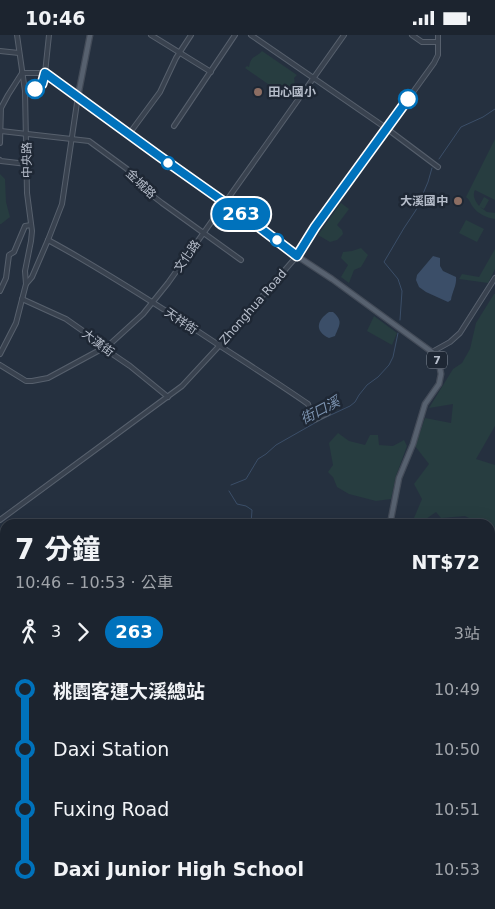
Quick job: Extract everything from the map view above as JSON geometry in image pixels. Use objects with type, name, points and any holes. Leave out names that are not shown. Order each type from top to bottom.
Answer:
[{"type":"main road","points":[[78,96],[90,35]]},
{"type":"main road","name":"7","points":[[78,96],[432,352],[439,363],[441,373],[440,385],[425,404],[399,479],[391,519]]},
{"type":"street","name":"中央路","points":[[17,35],[25,91],[27,193],[32,241],[26,271],[26,285]]},
{"type":"street","points":[[45,73],[49,35]]},
{"type":"street","points":[[151,35],[211,72]]},
{"type":"street","points":[[129,134],[160,92],[179,53],[191,35]]},
{"type":"street","points":[[174,126],[235,35]]},
{"type":"street","points":[[251,35],[386,128],[438,167]]},
{"type":"street","name":"文化路","points":[[0,365],[26,381],[48,378],[109,345],[135,323],[153,302],[226,203],[344,35]]},
{"type":"street","points":[[412,35],[422,42],[438,42]]},
{"type":"street","name":"Zhonghua Road","points":[[1,519],[182,386],[220,345],[297,256],[315,227],[434,63],[438,55],[438,35]]},
{"type":"street","points":[[0,51],[19,53]]},
{"type":"street","points":[[0,143],[1,107],[22,73],[45,73],[78,96],[62,204],[32,277],[26,285],[16,323],[0,354]]},
{"type":"street","name":"金城路","points":[[1,131],[89,141],[127,169],[140,186],[241,260]]},
{"type":"street","points":[[0,160],[27,164]]},
{"type":"street","points":[[0,291],[6,278],[9,255],[14,252],[26,226],[31,225]]},
{"type":"street","name":"天祥街","points":[[48,240],[153,302],[308,404],[312,419],[314,420],[328,413]]},
{"type":"street","points":[[432,352],[450,342],[460,333],[495,278]]},
{"type":"street","name":"大漢街","points":[[22,299],[63,317],[168,397]]},
{"type":"green space","points":[[262,51],[297,75],[294,78],[293,87],[285,92],[290,95],[288,98],[245,68],[249,67],[252,59]]},
{"type":"green space","points":[[495,139],[495,200],[475,190],[474,194],[479,206],[484,197],[489,200],[484,209],[480,207],[487,212],[495,213],[495,219],[477,212],[466,197]]},
{"type":"green space","points":[[0,174],[5,179],[6,202],[10,217],[1,224],[0,224]]},
{"type":"green space","points":[[341,203],[349,209],[337,225],[343,234],[337,240],[330,242],[318,235]]},
{"type":"green space","points":[[466,220],[484,229],[477,242],[459,233]]},
{"type":"green space","points":[[361,248],[368,255],[361,267],[354,270],[349,283],[341,277],[348,265],[341,258],[343,252]]},
{"type":"green space","points":[[495,249],[495,269],[488,283],[459,279],[462,274],[479,277]]},
{"type":"green space","points":[[495,294],[495,426],[476,459],[495,465],[495,519],[471,519],[465,516],[441,518],[436,512],[426,519],[414,518],[422,499],[414,484],[429,464],[415,446],[425,418],[451,423],[453,404],[429,408],[453,369],[462,363],[470,349],[476,323]]},
{"type":"green space","points":[[374,316],[397,333],[392,345],[367,331]]},
{"type":"green space","points":[[338,433],[349,441],[365,445],[370,435],[378,435],[379,445],[393,446],[404,440],[407,446],[396,476],[391,499],[376,501],[349,494],[337,487],[333,477],[328,472],[333,465],[329,443]]},
{"type":"water","points":[[433,256],[440,258],[440,266],[443,271],[456,277],[451,300],[448,302],[426,292],[419,287],[416,280],[417,275]]},
{"type":"water","points":[[329,312],[333,312],[336,315],[340,323],[335,336],[329,338],[321,332],[319,325],[322,318]]},
{"type":"waterway","name":"街口溪","points":[[439,159],[461,127],[495,109]]},
{"type":"waterway","name":"街口溪","points":[[400,320],[402,291],[398,279],[384,262],[416,210],[432,168]]},
{"type":"waterway","name":"街口溪","points":[[231,485],[246,479],[258,459],[276,445],[355,402],[367,385],[389,365],[393,357],[398,333]]},
{"type":"waterway","name":"街口溪","points":[[229,491],[237,504],[252,510],[251,519]]},
{"type":"bus line","name":"263","points":[[35,89],[42,84],[45,73],[297,256],[315,227],[408,99]]},
{"type":"place","name":"田心國小","points":[[258,92]]},
{"type":"place","name":"大溪國中","points":[[458,201]]}]
